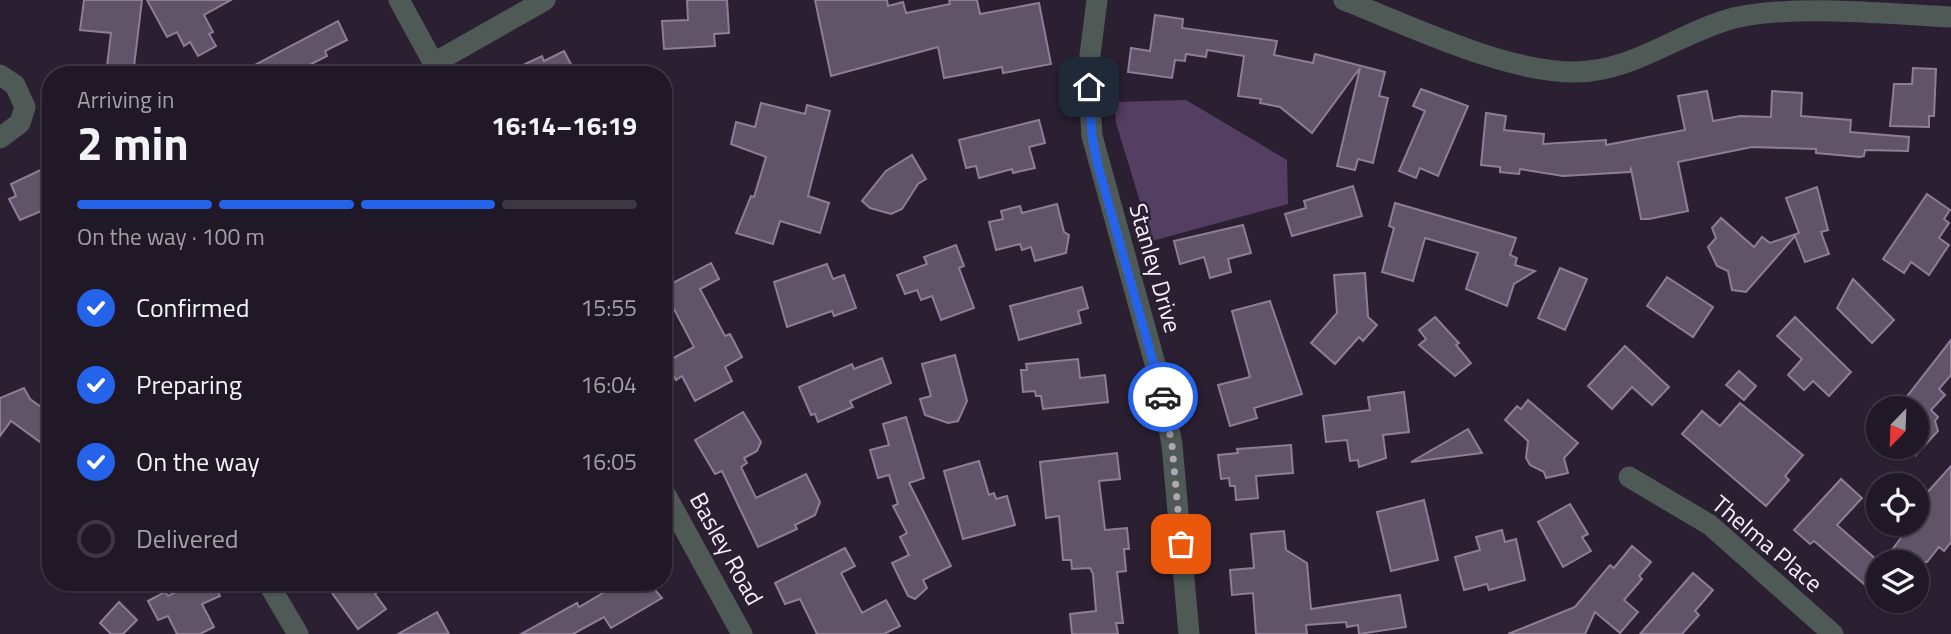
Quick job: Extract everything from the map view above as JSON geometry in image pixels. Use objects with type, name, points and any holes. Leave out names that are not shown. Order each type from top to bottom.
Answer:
[{"type":"street","points":[[399,0],[435,66]]},
{"type":"street","points":[[442,66],[545,0]]},
{"type":"street","name":"Stanley Drive","points":[[1097,0],[1088,71],[1092,136],[1162,389],[1172,445],[1189,634]]},
{"type":"street","points":[[1343,0],[1528,67],[1578,72],[1624,64],[1708,27],[1754,15],[1796,12],[1951,17]]},
{"type":"street","points":[[0,75],[15,85],[25,107],[14,129],[0,138]]},
{"type":"street","name":"Thelma Place","points":[[1629,477],[1710,526],[1833,634]]},
{"type":"street","name":"Basley Road","points":[[672,506],[742,634]]},
{"type":"street","points":[[273,591],[299,634]]},
{"type":"shaded area","points":[[1186,100],[1287,160],[1288,204],[1152,241],[1116,123],[1114,102]]},
{"type":"building","points":[[84,0],[142,0],[134,66],[107,66],[111,33],[80,30]]},
{"type":"building","points":[[147,0],[231,0],[204,15],[213,32],[209,34],[216,46],[198,56],[190,42],[184,46],[177,32],[167,37]]},
{"type":"building","points":[[687,0],[727,0],[729,33],[714,34],[715,46],[664,49],[662,21],[688,20]]},
{"type":"building","points":[[815,0],[887,0],[888,6],[903,2],[906,13],[950,4],[949,0],[977,0],[980,14],[1039,3],[1051,64],[1003,73],[1002,67],[944,78],[938,47],[831,76]]},
{"type":"building","points":[[1155,15],[1183,19],[1182,28],[1277,41],[1274,55],[1313,63],[1315,54],[1385,72],[1379,96],[1388,98],[1373,163],[1358,159],[1355,170],[1337,166],[1360,68],[1312,133],[1280,107],[1260,103],[1261,99],[1238,96],[1244,56],[1207,50],[1206,57],[1186,54],[1185,61],[1175,60],[1172,78],[1128,72],[1131,48],[1150,51]]},
{"type":"building","points":[[338,21],[347,40],[325,51],[327,56],[308,66],[253,66]]},
{"type":"building","points":[[564,51],[572,66],[521,66],[542,56],[544,61]]},
{"type":"building","points":[[1913,68],[1936,69],[1934,116],[1929,116],[1929,127],[1890,126],[1894,84],[1912,84]]},
{"type":"building","points":[[1421,89],[1468,106],[1438,176],[1420,168],[1416,178],[1399,171],[1425,111],[1413,106]]},
{"type":"building","points":[[1707,91],[1713,121],[1740,116],[1771,117],[1772,91],[1802,93],[1801,116],[1851,120],[1850,132],[1909,137],[1908,151],[1865,150],[1864,156],[1860,157],[1816,153],[1816,149],[1752,147],[1678,162],[1688,211],[1649,219],[1641,219],[1631,169],[1630,172],[1563,176],[1520,169],[1519,174],[1500,172],[1500,167],[1481,165],[1486,113],[1506,116],[1504,130],[1544,134],[1543,144],[1606,140],[1606,145],[1685,130],[1678,96]]},
{"type":"building","points":[[761,103],[805,114],[807,105],[830,111],[808,196],[829,203],[820,233],[780,221],[773,244],[736,233],[751,196],[754,197],[766,157],[731,144],[736,122],[755,127]]},
{"type":"building","points":[[1039,120],[1045,143],[1029,147],[1035,168],[1013,173],[1012,169],[979,178],[976,166],[966,168],[959,140]]},
{"type":"building","points":[[912,155],[926,179],[918,184],[902,209],[891,214],[870,208],[862,201],[886,171]]},
{"type":"building","points":[[42,169],[42,211],[20,220],[9,199],[16,196],[11,184]]},
{"type":"building","points":[[1353,186],[1362,216],[1292,236],[1285,214],[1306,208],[1304,201]]},
{"type":"building","points":[[1817,187],[1828,230],[1821,232],[1829,254],[1805,262],[1795,236],[1746,292],[1732,290],[1728,271],[1717,266],[1708,247],[1716,238],[1712,228],[1721,218],[1754,247],[1762,237],[1770,243],[1799,233],[1786,198]]},
{"type":"building","points":[[1927,194],[1950,210],[1944,219],[1949,223],[1939,238],[1949,245],[1929,275],[1911,262],[1904,273],[1883,259]]},
{"type":"building","points":[[1395,203],[1516,238],[1510,255],[1517,258],[1515,265],[1535,271],[1514,284],[1507,306],[1466,289],[1478,253],[1425,238],[1413,281],[1382,272],[1394,228],[1389,226]]},
{"type":"building","points":[[1057,204],[1064,232],[1069,235],[1066,253],[1035,261],[1031,247],[1022,250],[1020,244],[996,250],[989,222],[1003,219],[1001,211],[1020,206],[1022,213]]},
{"type":"building","points":[[1243,225],[1251,253],[1228,259],[1231,272],[1210,278],[1204,257],[1180,264],[1174,241]]},
{"type":"building","points":[[956,245],[964,266],[959,268],[974,308],[941,320],[932,296],[921,300],[917,290],[905,294],[897,275],[927,264],[924,257]]},
{"type":"building","points":[[711,263],[719,279],[700,289],[725,336],[730,334],[742,357],[725,367],[732,381],[695,401],[682,376],[676,380],[672,373],[672,359],[694,347],[674,309],[672,310],[672,283]]},
{"type":"building","points":[[827,264],[833,279],[844,275],[856,308],[834,316],[832,311],[787,327],[774,282]]},
{"type":"building","points":[[1560,268],[1587,279],[1565,330],[1538,318]]},
{"type":"building","points":[[1365,273],[1368,317],[1377,325],[1363,341],[1359,337],[1335,364],[1311,343],[1337,313],[1334,275]]},
{"type":"building","points":[[1667,277],[1713,307],[1693,337],[1647,306]]},
{"type":"building","points":[[1853,279],[1894,320],[1872,343],[1837,308]]},
{"type":"building","points":[[1082,287],[1088,308],[1078,311],[1081,323],[1019,340],[1010,306]]},
{"type":"building","points":[[1270,301],[1302,394],[1254,408],[1257,418],[1230,426],[1218,385],[1250,377],[1232,311]]},
{"type":"building","points":[[1435,317],[1459,343],[1456,345],[1471,363],[1455,376],[1419,345],[1426,339],[1419,330]]},
{"type":"building","points":[[1795,317],[1851,372],[1829,396],[1813,381],[1804,390],[1788,375],[1802,359],[1777,336]]},
{"type":"building","points":[[1951,340],[1951,375],[1939,389],[1945,395],[1931,410],[1938,417],[1935,421],[1938,431],[1929,441],[1929,396],[1907,396]]},
{"type":"building","points":[[1625,346],[1669,387],[1652,405],[1632,387],[1612,409],[1588,386]]},
{"type":"building","points":[[955,355],[967,401],[958,421],[948,423],[925,415],[920,399],[931,396],[922,364]]},
{"type":"building","points":[[882,358],[891,383],[850,401],[853,407],[818,422],[815,414],[811,415],[799,387],[852,364],[854,369]]},
{"type":"building","points":[[1078,359],[1080,378],[1105,375],[1108,402],[1043,409],[1041,396],[1036,396],[1035,391],[1023,392],[1021,370],[1027,370],[1026,364]]},
{"type":"building","points":[[1739,371],[1756,386],[1744,400],[1726,385]]},
{"type":"building","points":[[24,388],[30,399],[42,408],[42,443],[11,421],[0,436],[0,398]]},
{"type":"building","points":[[1404,392],[1409,432],[1383,435],[1386,458],[1359,467],[1358,460],[1350,461],[1347,440],[1326,442],[1323,416],[1370,410],[1368,397]]},
{"type":"building","points":[[1528,400],[1578,443],[1564,458],[1568,473],[1546,478],[1544,472],[1530,465],[1526,458],[1528,441],[1505,420],[1517,406],[1521,409]]},
{"type":"building","points":[[1740,403],[1803,455],[1785,476],[1789,480],[1766,506],[1682,434],[1702,411],[1720,426]]},
{"type":"building","points":[[743,412],[761,442],[757,451],[744,458],[747,463],[741,467],[756,498],[806,474],[820,502],[815,515],[795,525],[797,529],[758,547],[722,471],[715,474],[695,440]]},
{"type":"building","points":[[906,417],[924,478],[909,483],[951,566],[923,580],[927,588],[915,599],[908,596],[892,563],[909,555],[900,537],[907,533],[893,506],[898,504],[889,475],[878,478],[870,450],[889,445],[883,424]]},
{"type":"building","points":[[1468,429],[1482,453],[1411,462]]},
{"type":"building","points":[[1291,445],[1293,473],[1256,476],[1258,498],[1236,500],[1235,486],[1230,486],[1229,478],[1221,479],[1218,455],[1238,453],[1237,449]]},
{"type":"building","points":[[1117,453],[1120,479],[1099,481],[1105,530],[1127,528],[1129,549],[1124,549],[1126,571],[1117,572],[1123,623],[1116,623],[1118,634],[1072,634],[1070,614],[1096,611],[1093,574],[1090,568],[1072,569],[1071,560],[1063,560],[1059,516],[1046,518],[1040,462]]},
{"type":"building","points":[[979,461],[989,495],[994,493],[996,499],[1007,496],[1015,525],[963,539],[944,471]]},
{"type":"building","points":[[1951,466],[1951,542],[1944,551],[1939,547],[1929,560],[1929,550],[1892,550],[1902,536],[1929,536],[1929,491]]},
{"type":"building","points":[[1841,479],[1862,498],[1837,525],[1866,550],[1866,586],[1814,541],[1810,544],[1794,530]]},
{"type":"building","points":[[1424,500],[1438,560],[1391,571],[1377,512]]},
{"type":"building","points":[[1570,504],[1588,534],[1582,537],[1591,551],[1563,567],[1538,522]]},
{"type":"building","points":[[1502,530],[1505,542],[1516,539],[1525,580],[1489,590],[1487,584],[1464,590],[1455,557],[1480,550],[1476,537]]},
{"type":"building","points":[[1284,531],[1286,550],[1307,563],[1311,609],[1400,595],[1406,627],[1359,634],[1358,625],[1347,627],[1346,622],[1306,625],[1307,634],[1256,634],[1253,593],[1232,595],[1230,570],[1254,568],[1251,534]]},
{"type":"building","points":[[1632,546],[1651,562],[1639,576],[1642,579],[1624,600],[1638,612],[1620,633],[1595,612],[1585,634],[1508,634],[1575,607],[1610,565],[1614,568]]},
{"type":"building","points":[[845,548],[855,566],[841,573],[862,613],[886,600],[900,626],[884,634],[817,634],[800,599],[785,604],[775,583]]},
{"type":"building","points":[[1693,573],[1713,590],[1695,611],[1699,615],[1682,634],[1640,634]]},
{"type":"building","points":[[178,591],[218,591],[220,596],[202,604],[214,627],[200,634],[177,634],[168,616],[158,620],[148,601],[165,592],[168,596]]},
{"type":"building","points":[[379,591],[375,594],[386,609],[358,629],[332,593]]},
{"type":"building","points":[[606,591],[656,591],[662,598],[611,628],[604,617],[573,634],[521,634],[577,603],[579,607]]},
{"type":"building","points":[[119,602],[137,620],[123,634],[111,634],[100,623]]},
{"type":"building","points":[[437,612],[449,634],[398,634]]},
{"type":"way so far","points":[[1163,397],[1172,445],[1181,544]]},
{"type":"route","points":[[1089,87],[1092,136],[1098,166],[1163,397]]}]
